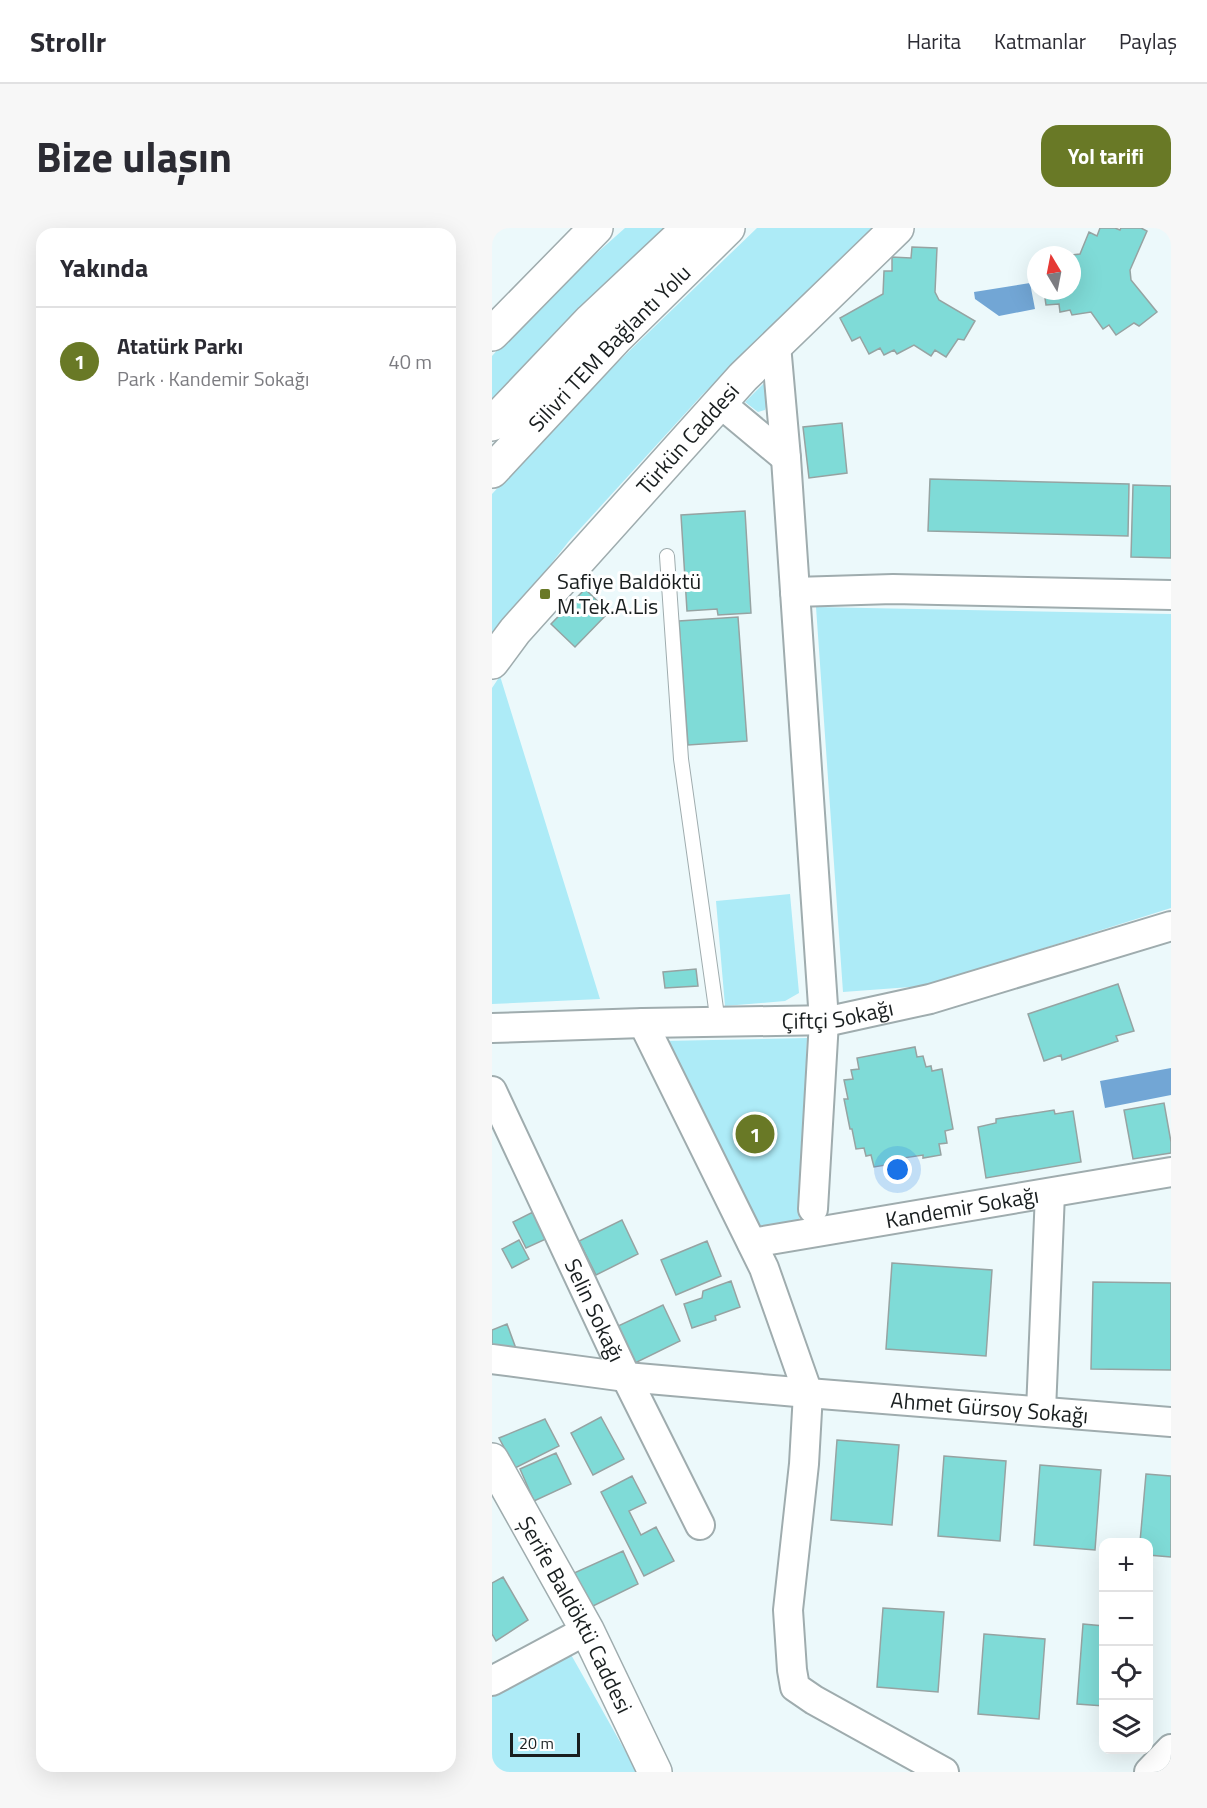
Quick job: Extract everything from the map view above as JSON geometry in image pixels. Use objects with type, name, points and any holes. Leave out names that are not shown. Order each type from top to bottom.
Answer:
[{"type":"main road","points":[[492,334],[596,228]]},
{"type":"main road","name":"Silivri TEM Bağlantı Yolu","points":[[492,424],[591,320],[689,228]]},
{"type":"main road","name":"Silivri TEM Bağlantı Yolu","points":[[492,471],[616,338],[728,228]]},
{"type":"main road","name":"Türkün Caddesi","points":[[492,662],[515,631],[743,377],[897,228]]},
{"type":"main road","name":"Şerife Baldöktü Caddesi","points":[[492,1460],[587,1630],[655,1772]]},
{"type":"street","points":[[776,345],[786,458],[824,1021],[813,1209]]},
{"type":"street","points":[[720,403],[786,458]]},
{"type":"street","points":[[795,592],[893,589],[1171,595]]},
{"type":"street","name":"Çiftçi Sokağı","points":[[492,1028],[834,1020],[930,999],[1171,926]]},
{"type":"street","points":[[643,1023],[764,1268],[808,1393],[804,1464],[788,1610],[795,1687],[944,1772]]},
{"type":"street","name":"Selin Sokağı","points":[[492,1091],[626,1377],[700,1525]]},
{"type":"street","name":"Kandemir Sokağı","points":[[752,1243],[1171,1172]]},
{"type":"street","points":[[1041,1411],[1050,1193]]},
{"type":"street","name":"Ahmet Gürsoy Sokağı","points":[[492,1359],[626,1377],[1171,1422]]},
{"type":"street","points":[[492,1681],[587,1630]]},
{"type":"street","points":[[1149,1772],[1171,1749]]},
{"type":"lane","points":[[667,556],[681,759],[718,1023]]},
{"type":"shaded area","points":[[625,228],[665,228],[492,402],[492,356],[534,309]]},
{"type":"shaded area","points":[[757,228],[877,228],[702,395],[569,541],[492,639],[492,494],[594,385]]},
{"type":"shaded area","points":[[1027,283],[1027,300],[1033,300],[1035,309],[999,316],[975,299],[974,292]]},
{"type":"shaded area","points":[[765,382],[767,403],[765,410],[758,412],[745,402]]},
{"type":"shaded area","points":[[816,607],[1171,614],[1171,908],[924,986],[843,992]]},
{"type":"shaded area","points":[[500,676],[600,999],[492,1004],[492,688]]},
{"type":"shaded area","points":[[790,894],[799,993],[785,1001],[725,1006],[716,901]]},
{"type":"shaded area","points":[[807,1038],[799,1227],[756,1236],[662,1041]]},
{"type":"shaded area","points":[[1171,1068],[1171,1095],[1105,1108],[1100,1081]]},
{"type":"shaded area","points":[[569,1651],[637,1772],[492,1772],[492,1692]]},
{"type":"building","points":[[1100,228],[1120,230],[1121,228],[1141,228],[1147,231],[1130,270],[1131,280],[1157,312],[1139,326],[1134,323],[1116,335],[1109,325],[1103,329],[1091,312],[1072,315],[1070,310],[1060,312],[1059,304],[1046,305],[1045,300],[1081,300],[1081,252],[1089,232],[1097,236]]},
{"type":"building","points":[[912,247],[937,248],[935,292],[939,300],[975,321],[964,340],[958,339],[946,357],[935,350],[931,356],[914,345],[897,354],[894,350],[884,355],[880,348],[869,354],[860,337],[852,341],[840,318],[883,294],[884,271],[892,271],[892,257],[911,258]]},
{"type":"building","points":[[842,423],[847,473],[809,478],[803,427]]},
{"type":"building","points":[[930,479],[1129,484],[1128,536],[928,531]]},
{"type":"building","points":[[1133,485],[1171,486],[1171,558],[1131,557]]},
{"type":"building","points":[[745,511],[751,613],[718,615],[717,609],[687,611],[681,515]]},
{"type":"building","points":[[585,589],[609,612],[575,647],[551,624]]},
{"type":"building","points":[[738,617],[747,741],[688,745],[679,621]]},
{"type":"building","points":[[696,969],[698,986],[665,988],[663,972]]},
{"type":"building","points":[[1118,984],[1134,1031],[1116,1036],[1118,1041],[1062,1060],[1061,1055],[1044,1061],[1028,1014]]},
{"type":"building","points":[[915,1047],[917,1057],[923,1056],[926,1067],[931,1066],[932,1071],[942,1069],[953,1129],[945,1131],[947,1143],[939,1144],[941,1155],[903,1158],[904,1162],[874,1167],[871,1155],[866,1156],[864,1148],[856,1149],[844,1099],[848,1099],[844,1080],[853,1079],[851,1070],[859,1069],[857,1058]]},
{"type":"building","points":[[1164,1103],[1171,1153],[1133,1159],[1124,1110]]},
{"type":"building","points":[[1054,1110],[1055,1114],[1073,1111],[1081,1162],[986,1178],[978,1127],[996,1123],[996,1119]]},
{"type":"building","points":[[533,1212],[546,1239],[526,1248],[513,1222]]},
{"type":"building","points":[[622,1220],[638,1254],[596,1275],[579,1241]]},
{"type":"building","points":[[519,1240],[529,1259],[512,1268],[502,1249]]},
{"type":"building","points":[[707,1241],[721,1276],[676,1295],[661,1260]]},
{"type":"building","points":[[892,1263],[992,1270],[986,1356],[886,1349]]},
{"type":"building","points":[[731,1281],[740,1307],[715,1316],[716,1320],[692,1328],[684,1304],[702,1298],[703,1291]]},
{"type":"building","points":[[1093,1282],[1171,1283],[1171,1370],[1091,1369]]},
{"type":"building","points":[[663,1305],[680,1341],[635,1363],[618,1326]]},
{"type":"building","points":[[507,1324],[518,1354],[492,1353],[492,1330]]},
{"type":"building","points":[[601,1417],[624,1459],[593,1475],[571,1433]]},
{"type":"building","points":[[545,1419],[559,1446],[515,1468],[499,1438]]},
{"type":"building","points":[[837,1440],[899,1445],[892,1525],[831,1520]]},
{"type":"building","points":[[556,1453],[571,1484],[534,1501],[520,1469]]},
{"type":"building","points":[[944,1456],[1006,1461],[1000,1541],[938,1536]]},
{"type":"building","points":[[1040,1465],[1101,1470],[1095,1550],[1034,1545]]},
{"type":"building","points":[[1146,1474],[1171,1476],[1171,1557],[1153,1555],[1153,1538],[1140,1538]]},
{"type":"building","points":[[632,1476],[646,1503],[629,1511],[641,1535],[656,1527],[674,1561],[644,1576],[601,1492]]},
{"type":"building","points":[[623,1551],[638,1584],[591,1607],[574,1573]]},
{"type":"building","points":[[503,1577],[528,1620],[496,1641],[492,1634],[492,1583]]},
{"type":"building","points":[[883,1608],[944,1612],[938,1692],[877,1687]]},
{"type":"building","points":[[1083,1624],[1099,1626],[1099,1706],[1077,1704]]},
{"type":"building","points":[[984,1634],[1045,1639],[1039,1719],[978,1714]]},
{"type":"place","name":"Safiye Baldöktü M.Tek.A.Lis","points":[[545,594]]},
{"type":"place","name":"Atatürk Parkı","points":[[755,1134]]}]
